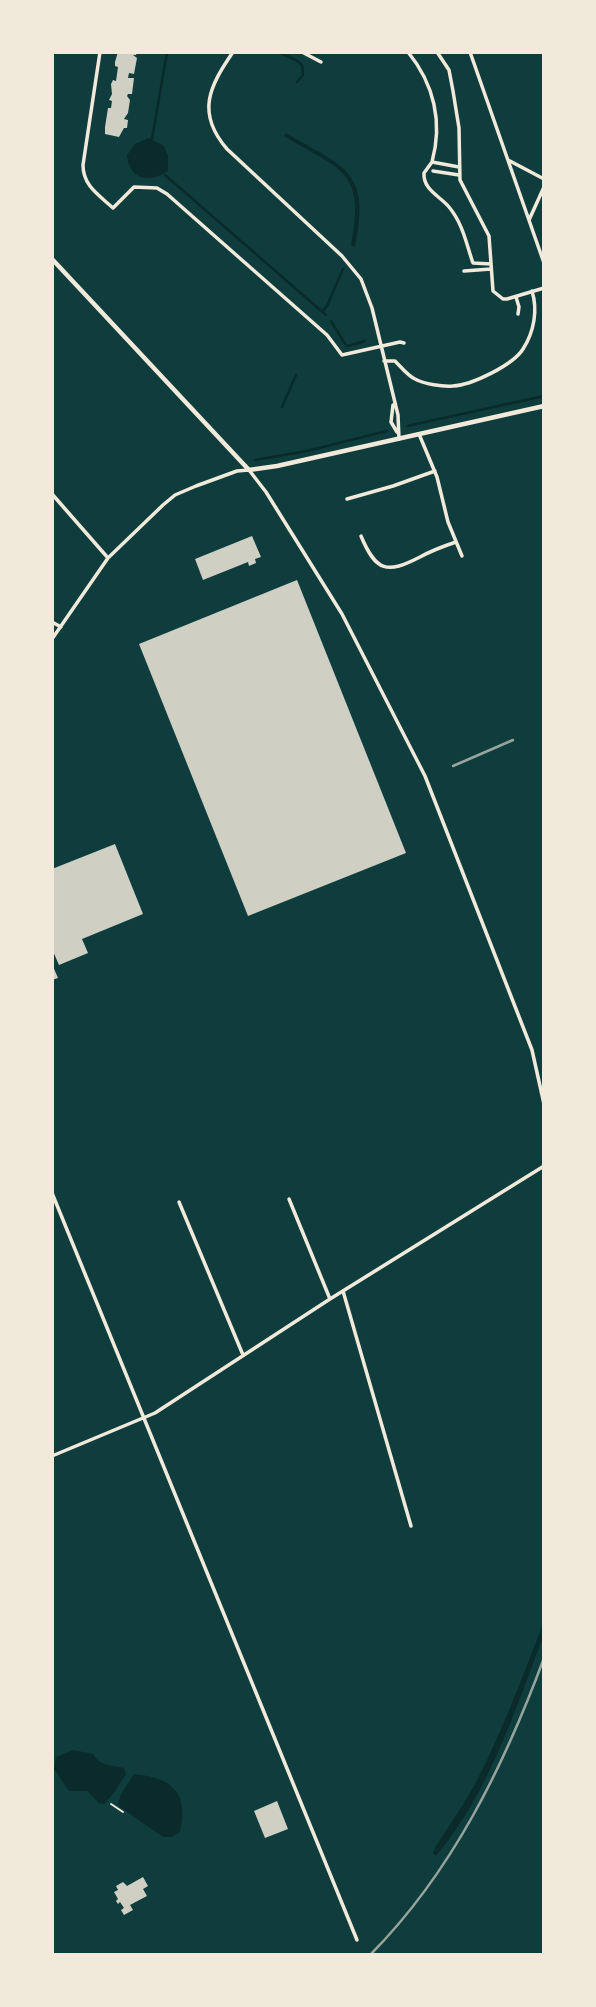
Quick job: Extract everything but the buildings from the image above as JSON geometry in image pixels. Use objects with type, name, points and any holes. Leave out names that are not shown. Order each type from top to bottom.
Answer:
[{"type":"street","points":[[100,52],[83,173],[87,184],[113,208],[130,189],[157,188],[167,194],[327,335],[340,354],[404,343]]},
{"type":"street","points":[[233,52],[211,88],[208,110],[214,132],[227,149],[350,264],[361,279],[368,294],[398,415],[399,439]]},
{"type":"street","points":[[302,52],[314,55],[321,62]]},
{"type":"street","points":[[408,52],[422,69],[432,90],[436,120],[432,162],[424,173],[425,183],[451,209],[460,224],[473,263],[491,266]]},
{"type":"street","points":[[437,52],[449,70],[453,91],[459,128],[459,175],[489,236],[495,294],[502,299],[544,288]]},
{"type":"street","points":[[470,52],[544,263]]},
{"type":"street","points":[[508,160],[544,180]]},
{"type":"street","points":[[432,162],[459,167]]},
{"type":"street","points":[[433,171],[459,175]]},
{"type":"street","points":[[529,220],[544,187]]},
{"type":"street","points":[[52,259],[249,470],[266,492],[342,614],[425,776],[532,1050],[544,1104]]},
{"type":"street","points":[[464,271],[491,266]]},
{"type":"street","points":[[384,361],[395,361],[415,379],[435,384],[453,386],[489,375],[523,350],[533,326],[535,302],[532,291]]},
{"type":"street","points":[[516,297],[518,314]]},
{"type":"street","points":[[52,639],[108,558],[175,495],[216,478],[249,470],[544,406]]},
{"type":"street","points":[[419,434],[435,471],[448,522],[462,556]]},
{"type":"street","points":[[347,499],[435,471]]},
{"type":"street","points":[[52,494],[108,558]]},
{"type":"street","points":[[361,536],[373,560],[381,566],[391,568],[403,566],[456,541]]},
{"type":"street","points":[[52,622],[61,627]]},
{"type":"street","points":[[52,1456],[144,1419],[544,1166]]},
{"type":"street","points":[[52,1193],[357,1940]]},
{"type":"street","points":[[289,1199],[330,1299]]},
{"type":"street","points":[[179,1202],[243,1355]]},
{"type":"street","points":[[343,1291],[411,1525]]},
{"type":"path","points":[[111,1804],[123,1812]]},
{"type":"water","points":[[286,133],[338,164],[349,174],[356,186],[359,202],[355,247],[351,245],[355,201],[351,187],[334,166],[284,136]]},
{"type":"water","points":[[149,138],[164,146],[168,156],[168,171],[147,178],[136,175],[127,155],[135,144]]},
{"type":"water","points":[[543,1624],[543,1637],[498,1751],[471,1806],[436,1856],[433,1853],[435,1848],[470,1792],[494,1745]]},
{"type":"water","points":[[73,1750],[93,1754],[102,1763],[124,1768],[126,1774],[104,1804],[99,1803],[87,1791],[69,1791],[54,1769],[56,1757]]},
{"type":"water","points":[[134,1774],[159,1779],[175,1790],[182,1807],[180,1832],[171,1837],[163,1837],[120,1807],[118,1804],[121,1794]]},
{"type":"waterway","points":[[152,139],[167,52]]},
{"type":"waterway","points":[[278,52],[302,65],[303,75],[297,82]]},
{"type":"waterway","points":[[165,175],[326,315]]},
{"type":"waterway","points":[[322,312],[343,269]]},
{"type":"waterway","points":[[331,321],[348,346],[365,341]]},
{"type":"waterway","points":[[282,407],[296,375]]},
{"type":"waterway","points":[[407,426],[544,396]]},
{"type":"waterway","points":[[255,460],[307,451],[387,431]]},
{"type":"railway","points":[[453,766],[513,740]]},
{"type":"railway","points":[[371,1954],[427,1888],[473,1816],[511,1738],[544,1658]]}]
